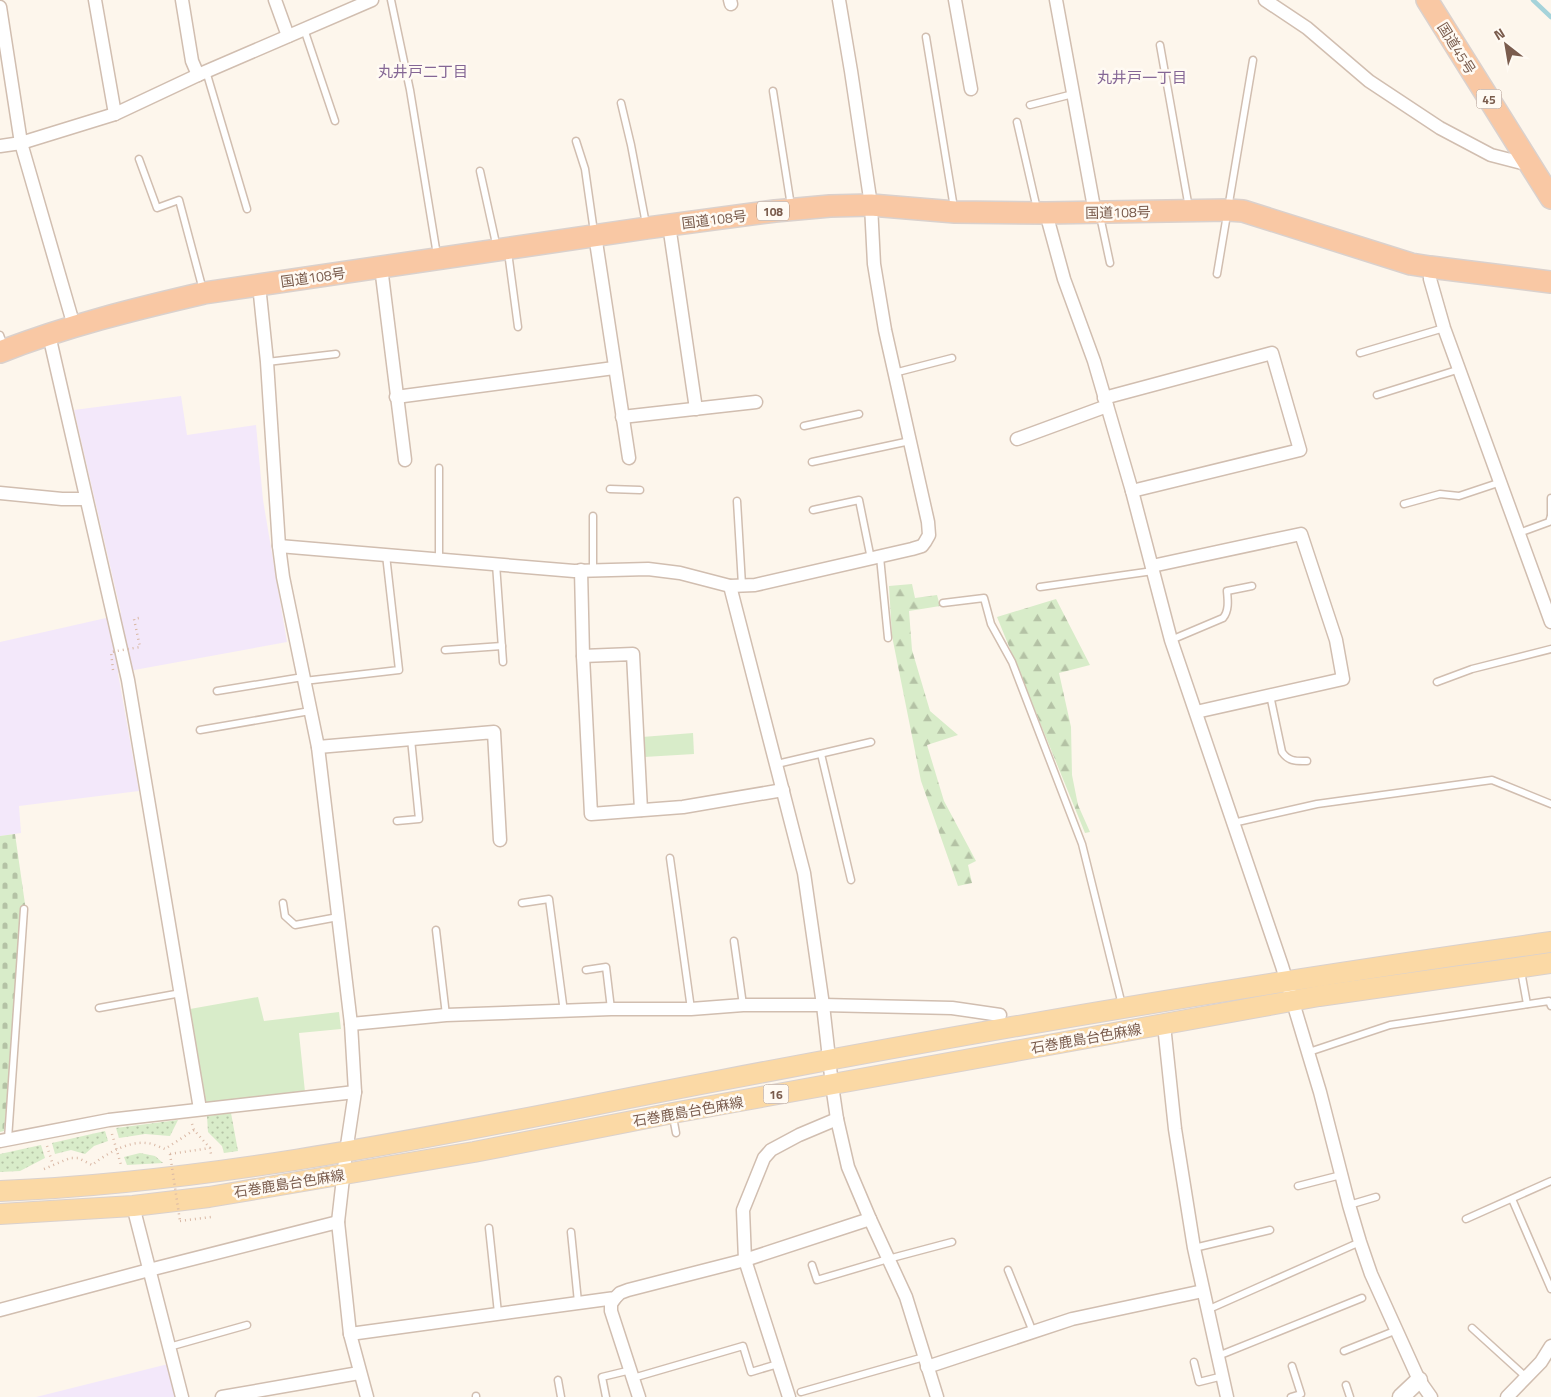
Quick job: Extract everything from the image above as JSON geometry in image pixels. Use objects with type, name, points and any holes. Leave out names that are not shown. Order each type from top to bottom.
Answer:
[{"type":"highway","name":"国道45号","points":[[1427,0],[1551,198]]},
{"type":"highway","name":"国道108号","points":[[2,345],[48,335],[135,309],[204,293],[595,235],[830,206],[871,205],[955,212],[1243,211],[1430,268],[1551,282]]},
{"type":"main road","name":"石巻鹿島台色麻線","points":[[0,1191],[62,1189],[161,1179],[346,1152],[829,1060],[1287,981],[1551,942]]},
{"type":"main road","name":"石巻鹿島台色麻線","points":[[0,1214],[133,1206],[209,1197],[474,1152],[673,1113],[1293,1001],[1551,963]]},
{"type":"street","points":[[95,0],[115,114]]},
{"type":"street","points":[[182,0],[192,61],[202,73]]},
{"type":"street","points":[[275,0],[288,36]]},
{"type":"street","points":[[0,146],[21,143],[115,114],[202,73],[304,29],[357,3],[372,0]]},
{"type":"street","points":[[279,546],[587,570],[648,569],[680,573],[736,586],[755,584],[922,546],[929,535],[928,522],[884,330],[874,264],[871,205],[852,71],[839,0]]},
{"type":"street","points":[[955,0],[971,89]]},
{"type":"street","points":[[1056,0],[1097,212]]},
{"type":"street","points":[[1265,0],[1307,28],[1369,81],[1440,128],[1491,155],[1530,165]]},
{"type":"street","points":[[0,7],[21,143],[74,326]]},
{"type":"street","points":[[1042,213],[1094,361],[1132,490],[1171,640],[1287,981],[1309,1052],[1360,1242],[1371,1274],[1419,1380],[1431,1397]]},
{"type":"street","points":[[669,225],[696,409]]},
{"type":"street","points":[[595,235],[629,458]]},
{"type":"street","points":[[381,267],[404,460]]},
{"type":"street","points":[[1430,268],[1430,279],[1444,328],[1551,622]]},
{"type":"street","points":[[259,284],[268,362],[279,546],[283,577],[318,747],[351,1024],[355,1092],[338,1222],[350,1334],[367,1397]]},
{"type":"street","points":[[48,335],[128,680],[181,993],[194,1109]]},
{"type":"street","points":[[1017,439],[1105,402],[1272,353],[1300,450],[1132,490]]},
{"type":"street","points":[[396,397],[614,368]]},
{"type":"street","points":[[622,417],[756,402]]},
{"type":"street","points":[[0,493],[62,499],[86,499]]},
{"type":"street","points":[[1152,569],[1301,534],[1336,640],[1343,679],[1196,712]]},
{"type":"street","points":[[587,570],[583,656],[591,814],[683,807],[783,790]]},
{"type":"street","points":[[736,586],[804,873],[837,1119],[848,1167],[906,1297],[937,1397]]},
{"type":"street","points":[[583,656],[633,654],[641,810]]},
{"type":"street","points":[[318,747],[494,732],[500,840]]},
{"type":"street","points":[[351,1024],[446,1015],[611,1009],[691,1009],[743,1005],[952,1008],[1000,1015]]},
{"type":"street","points":[[1164,1024],[1175,1130],[1194,1248],[1227,1397]]},
{"type":"street","points":[[4,1140],[108,1120],[355,1092]]},
{"type":"street","points":[[789,1397],[745,1260],[743,1210],[752,1183],[764,1158],[771,1150],[799,1135],[837,1119]]},
{"type":"street","points":[[133,1206],[182,1397]]},
{"type":"street","points":[[639,1397],[611,1311],[611,1304],[620,1293],[745,1260],[870,1219]]},
{"type":"street","points":[[0,1310],[338,1222]]},
{"type":"street","points":[[926,1362],[1072,1319],[1203,1291]]},
{"type":"street","points":[[350,1334],[615,1298]]},
{"type":"street","points":[[1507,1397],[1526,1377],[1546,1365],[1551,1346]]},
{"type":"street","points":[[222,1397],[245,1395],[359,1373]]},
{"type":"street","points":[[1401,1397],[1419,1380]]},
{"type":"lane","points":[[391,0],[410,90],[438,259]]},
{"type":"lane","points":[[304,29],[335,121]]},
{"type":"lane","points":[[926,37],[955,212]]},
{"type":"lane","points":[[1160,45],[1189,211]]},
{"type":"lane","points":[[1217,274],[1252,60]]},
{"type":"lane","points":[[202,73],[247,209]]},
{"type":"lane","points":[[773,92],[792,210]]},
{"type":"lane","points":[[1030,104],[1073,94]]},
{"type":"lane","points":[[621,103],[647,228]]},
{"type":"lane","points":[[1017,122],[1042,213]]},
{"type":"lane","points":[[576,141],[586,169],[595,235]]},
{"type":"lane","points":[[139,159],[157,208],[179,200],[204,293]]},
{"type":"lane","points":[[480,171],[503,249],[518,327]]},
{"type":"lane","points":[[1097,212],[1110,262]]},
{"type":"lane","points":[[1360,353],[1444,328]]},
{"type":"lane","points":[[268,362],[336,354]]},
{"type":"lane","points":[[894,373],[952,358]]},
{"type":"lane","points":[[1377,395],[1460,369]]},
{"type":"lane","points":[[804,426],[859,414]]},
{"type":"lane","points":[[812,462],[910,441]]},
{"type":"lane","points":[[439,468],[439,559]]},
{"type":"lane","points":[[1404,504],[1440,494],[1459,496],[1501,482]]},
{"type":"lane","points":[[610,489],[640,490]]},
{"type":"lane","points":[[1519,533],[1549,522],[1551,498]]},
{"type":"lane","points":[[813,510],[859,500],[875,558],[888,638]]},
{"type":"lane","points":[[736,586],[737,501]]},
{"type":"lane","points":[[587,570],[593,516]]},
{"type":"lane","points":[[217,691],[304,679],[398,670],[386,555]]},
{"type":"lane","points":[[496,564],[503,662]]},
{"type":"lane","points":[[1040,587],[1152,569]]},
{"type":"lane","points":[[1171,640],[1222,618],[1226,615],[1228,606],[1227,591],[1252,586]]},
{"type":"lane","points":[[943,603],[984,598],[991,624],[1012,662],[1082,844],[1123,1009]]},
{"type":"lane","points":[[445,650],[502,646]]},
{"type":"lane","points":[[1438,682],[1472,669],[1551,649]]},
{"type":"lane","points":[[1270,695],[1282,752],[1293,762],[1307,761]]},
{"type":"lane","points":[[200,730],[310,710]]},
{"type":"lane","points":[[397,821],[419,819],[411,739]]},
{"type":"lane","points":[[777,764],[872,742]]},
{"type":"lane","points":[[821,754],[851,880]]},
{"type":"lane","points":[[1233,823],[1317,804],[1492,780],[1551,804]]},
{"type":"lane","points":[[670,858],[691,1009]]},
{"type":"lane","points":[[522,903],[549,899],[564,1012]]},
{"type":"lane","points":[[283,903],[285,916],[295,925],[338,917]]},
{"type":"lane","points":[[4,1140],[24,909]]},
{"type":"lane","points":[[436,930],[446,1015]]},
{"type":"lane","points":[[734,941],[743,1005]]},
{"type":"lane","points":[[586,970],[606,967],[611,1009]]},
{"type":"lane","points":[[1520,967],[1527,1004]]},
{"type":"lane","points":[[99,1008],[181,993]]},
{"type":"lane","points":[[1309,1052],[1390,1025],[1549,1000],[1551,1006]]},
{"type":"lane","points":[[673,1113],[676,1133]]},
{"type":"lane","points":[[1298,1186],[1342,1175]]},
{"type":"lane","points":[[1466,1220],[1551,1181]]},
{"type":"lane","points":[[1349,1206],[1376,1197]]},
{"type":"lane","points":[[1512,1199],[1551,1289]]},
{"type":"lane","points":[[489,1228],[498,1313]]},
{"type":"lane","points":[[1194,1248],[1270,1230]]},
{"type":"lane","points":[[571,1232],[578,1302]]},
{"type":"lane","points":[[812,1265],[817,1280],[952,1242]]},
{"type":"lane","points":[[1207,1310],[1360,1242]]},
{"type":"lane","points":[[1008,1270],[1033,1332]]},
{"type":"lane","points":[[1218,1356],[1362,1298]]},
{"type":"lane","points":[[169,1347],[247,1325]]},
{"type":"lane","points":[[1472,1328],[1526,1377]]},
{"type":"lane","points":[[1344,1351],[1397,1330]]},
{"type":"lane","points":[[606,1397],[602,1377],[632,1374],[743,1346],[751,1372],[778,1364]]},
{"type":"lane","points":[[801,1392],[926,1362]]},
{"type":"lane","points":[[1194,1362],[1199,1382],[1223,1376]]},
{"type":"lane","points":[[1291,1397],[1301,1394],[1292,1366]]},
{"type":"lane","points":[[558,1380],[562,1397]]},
{"type":"lane","points":[[1346,1385],[1350,1397]]},
{"type":"path","points":[[113,670],[111,652],[140,647],[134,619],[139,618]]},
{"type":"path","points":[[194,1109],[194,1130],[210,1148],[212,1158]]},
{"type":"path","points":[[108,1120],[122,1171]]},
{"type":"path","points":[[42,1170],[70,1158],[78,1158],[92,1165],[117,1150],[147,1142],[165,1149],[194,1130]]},
{"type":"path","points":[[43,1133],[53,1165]]},
{"type":"path","points":[[210,1148],[170,1154],[180,1221],[211,1217]]},
{"type":"shaded area","points":[[181,396],[187,435],[256,425],[263,500],[287,642],[118,673],[139,791],[19,806],[21,833],[0,836],[0,642],[121,613],[74,410]]},
{"type":"shaded area","points":[[168,1364],[178,1397],[36,1397]]},
{"type":"green space","points":[[912,584],[915,598],[937,595],[940,606],[909,611],[912,650],[930,711],[958,735],[927,745],[944,801],[976,861],[968,865],[972,883],[958,886],[921,781],[892,636],[889,586]]},
{"type":"green space","points":[[1056,599],[1090,665],[1059,673],[1071,727],[1072,775],[1078,805],[1090,832],[1085,833],[997,617]]},
{"type":"green space","points":[[693,733],[694,754],[644,757],[642,737]]},
{"type":"green space","points":[[15,834],[26,911],[4,1131],[0,1132],[0,836]]},
{"type":"green space","points":[[258,997],[264,1021],[339,1012],[341,1029],[299,1033],[305,1092],[205,1106],[190,1009]]},
{"type":"green space","points":[[231,1113],[238,1151],[224,1153],[222,1146],[208,1132],[207,1116]]},
{"type":"green space","points":[[178,1120],[170,1136],[145,1134],[119,1138],[116,1128]]},
{"type":"green space","points":[[105,1131],[108,1141],[94,1146],[85,1154],[71,1150],[55,1154],[52,1143]]},
{"type":"green space","points":[[41,1145],[45,1158],[20,1171],[0,1172],[0,1154]]},
{"type":"green space","points":[[140,1153],[155,1156],[163,1163],[127,1165],[124,1157]]},
{"type":"waterway","points":[[1533,0],[1551,17]]},
{"type":"district","name":"丸井戸二丁目","points":[[423,71]]},
{"type":"district","name":"丸井戸一丁目","points":[[1142,77]]}]
